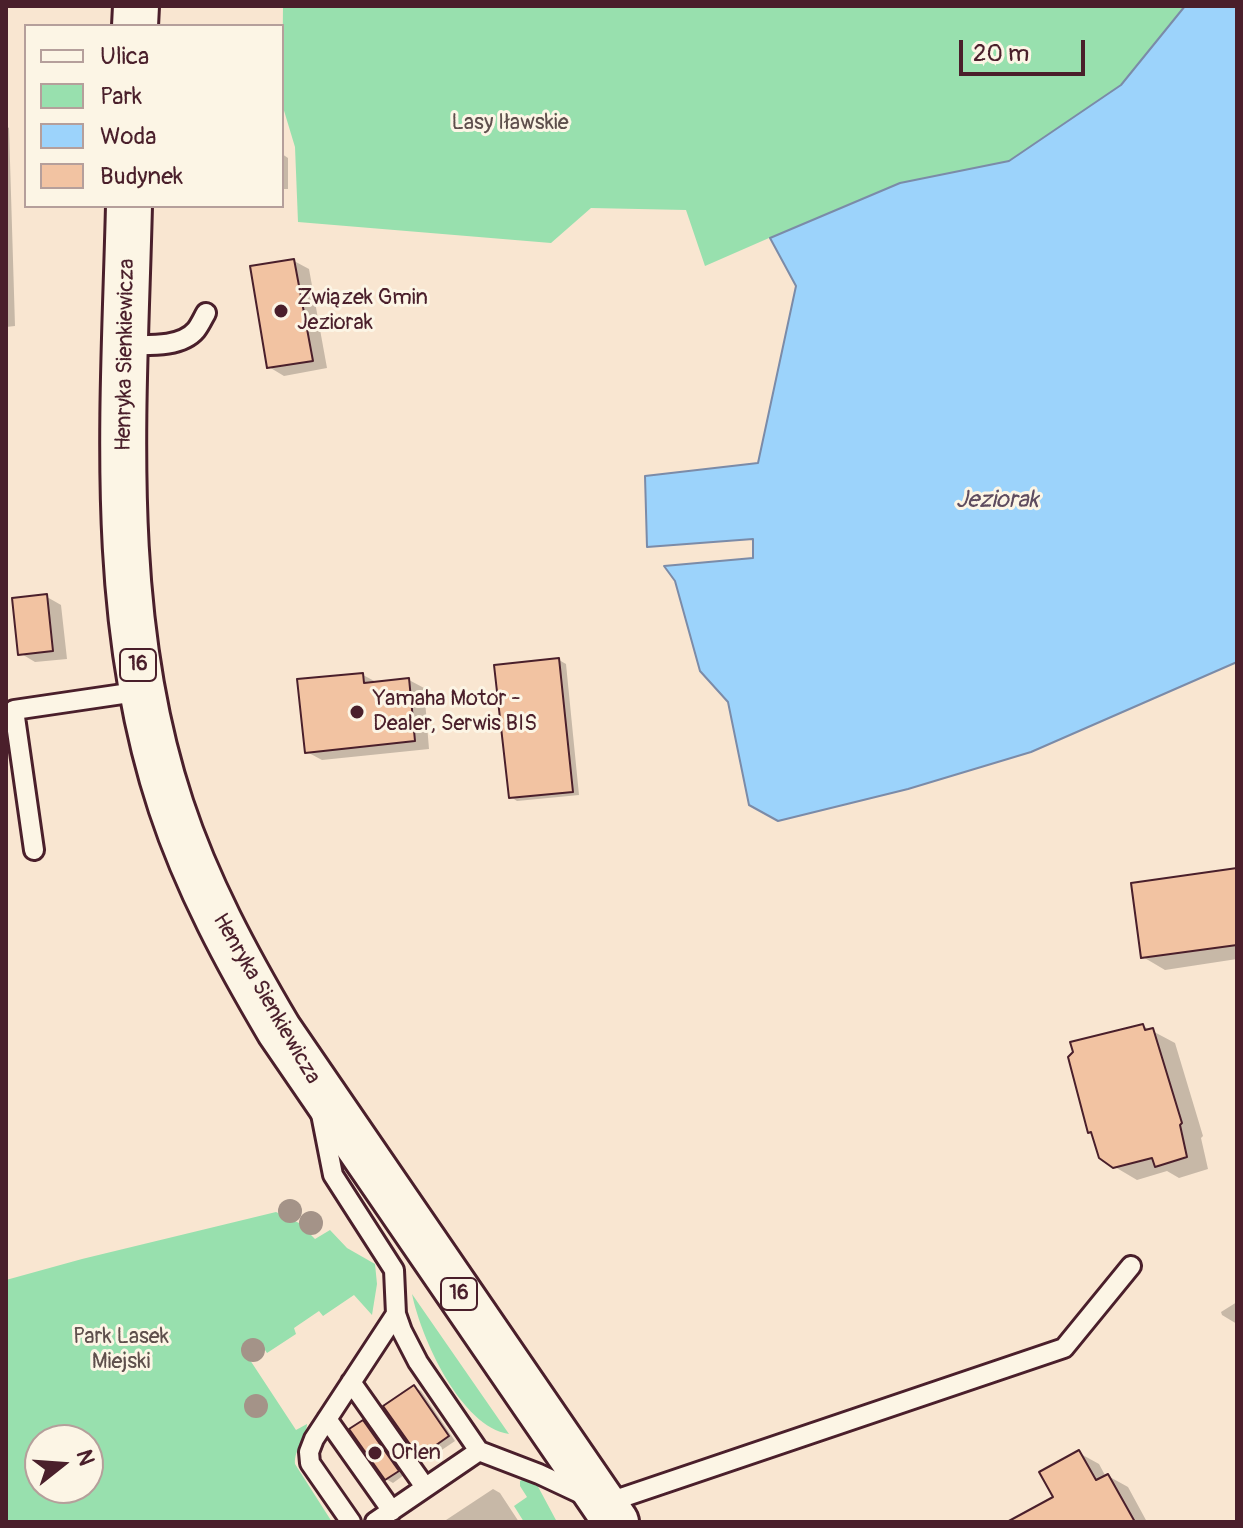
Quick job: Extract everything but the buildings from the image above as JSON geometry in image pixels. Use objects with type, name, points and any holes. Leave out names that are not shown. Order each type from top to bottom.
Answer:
[{"type":"main road","name":"Henryka Sienkiewicza","points":[[129,208],[123,531],[131,628],[152,740],[171,808],[212,906],[250,981],[315,1084],[609,1513]]},
{"type":"lane","points":[[126,345],[156,345],[180,340],[195,332],[206,313]]},
{"type":"lane","points":[[34,850],[14,710],[143,691]]},
{"type":"lane","points":[[315,1084],[333,1175],[394,1270],[396,1314],[418,1362],[479,1451],[539,1474],[609,1513],[1064,1348],[1131,1266]]},
{"type":"lane","points":[[351,1522],[309,1457],[310,1446],[396,1314]]},
{"type":"lane","points":[[351,1382],[425,1487]]},
{"type":"lane","points":[[327,1419],[392,1511]]},
{"type":"lane","points":[[375,1522],[479,1451]]},
{"type":"green space","name":"Lasy Iławskie","points":[[283,6],[1237,6],[1237,69],[1087,139],[769,238],[705,266],[686,210],[591,208],[551,243],[298,222],[295,147],[284,111]]},
{"type":"green space","name":"Park Lasek Miejski","points":[[276,1212],[299,1223],[315,1239],[330,1230],[347,1248],[375,1264],[377,1284],[372,1315],[354,1295],[323,1316],[319,1311],[294,1328],[296,1334],[250,1360],[296,1430],[307,1424],[295,1464],[332,1522],[6,1522],[6,1280]]},
{"type":"green space","points":[[412,1294],[509,1434],[491,1428],[475,1415],[446,1378],[424,1333]]},
{"type":"green space","points":[[525,1478],[535,1481],[557,1522],[524,1522],[514,1506],[527,1497],[520,1486],[520,1481]]},
{"type":"water","name":"Jeziorak","points":[[1185,6],[1237,6],[1237,662],[1031,752],[908,789],[778,821],[749,805],[728,702],[700,671],[675,581],[664,566],[753,558],[753,539],[647,547],[645,476],[758,463],[796,286],[770,238],[900,183],[1009,161],[1121,85]]},
{"type":"place","name":"Związek Gmin Jeziorak","points":[[281,311]]},
{"type":"place","name":"Yamaha Motor - Dealer, Serwis BIS","points":[[357,712]]},
{"type":"place","name":"Orlen","points":[[375,1453]]}]
